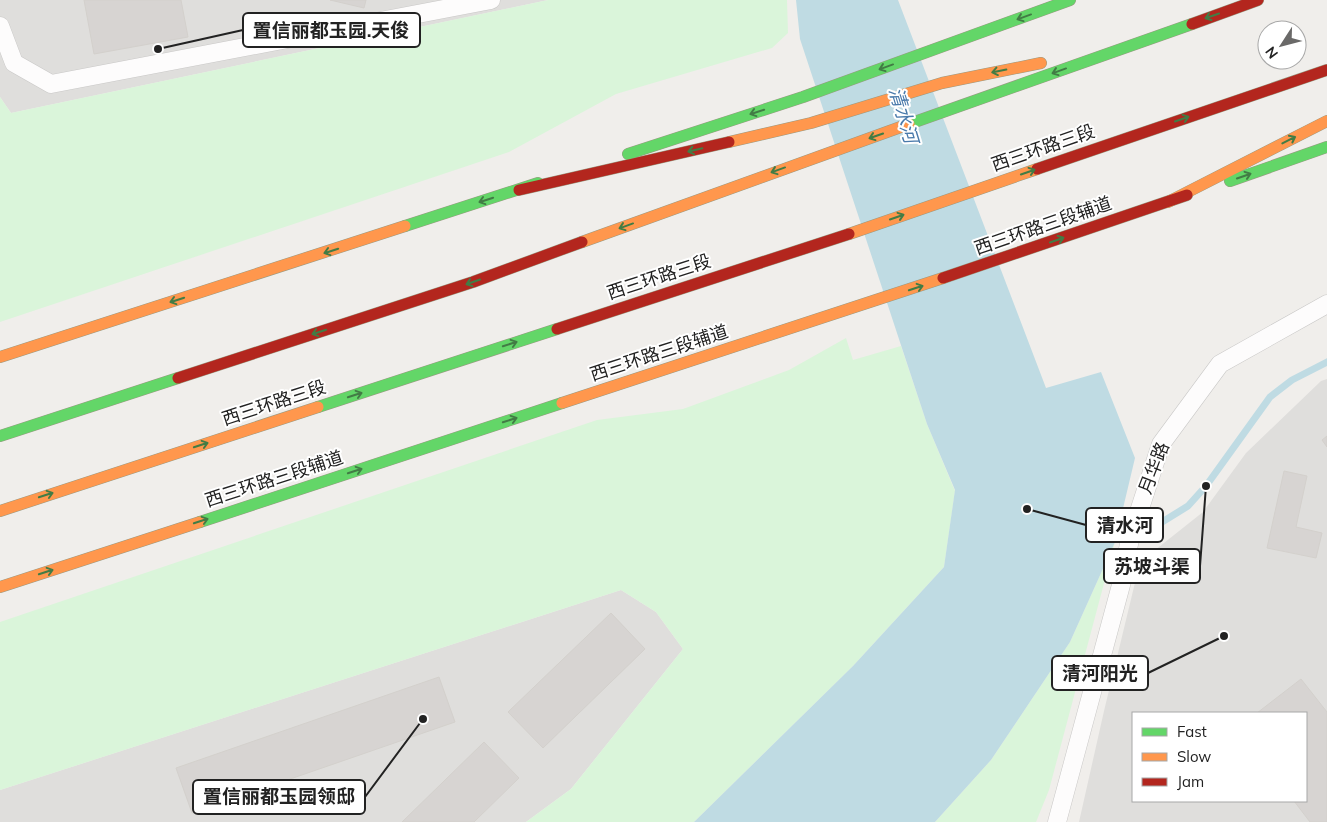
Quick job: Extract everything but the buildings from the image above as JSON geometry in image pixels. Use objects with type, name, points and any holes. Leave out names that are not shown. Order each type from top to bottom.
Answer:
[{"type":"main road","points":[[0,356],[803,97],[1070,0]]},
{"type":"main road","points":[[0,436],[473,282],[824,154],[1258,0]]},
{"type":"main road","points":[[518,190],[811,124],[942,83],[1133,44]]},
{"type":"main road","name":"西三环路三段","points":[[0,511],[851,233],[1327,70]]},
{"type":"main road","points":[[1168,202],[1327,121]]},
{"type":"main road","points":[[1322,149],[1327,160]]},
{"type":"main road","name":"西三环路三段辅道","points":[[0,587],[870,303],[1322,149]]},
{"type":"street","points":[[0,26],[14,63],[51,84],[491,0]]},
{"type":"street","name":"月华路","points":[[1057,822],[1121,585],[1130,539],[1161,444],[1220,364],[1327,304]]},
{"type":"shaded area","points":[[0,0],[548,0],[11,113],[0,97]]},
{"type":"shaded area","points":[[1327,379],[1327,822],[1079,822],[1140,562],[1203,512],[1246,453],[1321,381]]},
{"type":"shaded area","points":[[621,590],[656,612],[683,649],[571,789],[526,822],[0,822],[0,790]]},
{"type":"green space","points":[[548,0],[787,0],[788,33],[772,48],[616,94],[509,152],[0,322],[0,97],[11,113]]},
{"type":"green space","points":[[846,338],[853,360],[901,346],[927,424],[955,491],[944,567],[853,666],[694,822],[526,822],[571,789],[683,649],[656,612],[621,590],[0,790],[0,622],[597,420],[683,409],[789,370]]},
{"type":"green space","points":[[1115,542],[1049,790],[1036,822],[935,822],[991,760],[1070,642]]},
{"type":"water","points":[[796,0],[898,0],[1046,388],[1101,372],[1135,458],[1115,542],[1070,642],[991,760],[935,822],[694,822],[853,666],[944,567],[955,490],[927,424],[800,39]]},
{"type":"waterway","points":[[1110,526],[1154,527],[1188,506],[1206,486],[1270,397],[1292,380],[1327,362]]},
{"type":"traffic: fast","points":[[628,154],[803,97],[1070,0]]},
{"type":"traffic: fast","points":[[909,124],[1192,24]]},
{"type":"traffic: fast","points":[[1230,181],[1327,147]]},
{"type":"traffic: fast","points":[[405,226],[538,183]]},
{"type":"traffic: fast","points":[[318,407],[557,329]]},
{"type":"traffic: fast","points":[[0,436],[178,378]]},
{"type":"traffic: fast","points":[[200,522],[562,403]]},
{"type":"traffic: slow","points":[[729,142],[811,123],[942,83],[1041,63]]},
{"type":"traffic: slow","points":[[1168,202],[1327,121]]},
{"type":"traffic: slow","points":[[582,242],[909,124]]},
{"type":"traffic: slow","points":[[849,234],[1037,169]]},
{"type":"traffic: slow","points":[[0,357],[405,226]]},
{"type":"traffic: slow","points":[[562,403],[943,278]]},
{"type":"traffic: slow","points":[[0,511],[318,407]]},
{"type":"traffic: slow","points":[[0,587],[200,522]]},
{"type":"traffic: jam","points":[[1192,24],[1258,0]]},
{"type":"traffic: jam","points":[[1037,169],[1327,70]]},
{"type":"traffic: jam","points":[[519,190],[729,142]]},
{"type":"traffic: jam","points":[[943,278],[1187,195]]},
{"type":"traffic: jam","points":[[557,329],[849,234]]},
{"type":"traffic: jam","points":[[178,378],[473,282],[582,242]]},
{"type":"place","name":"置信丽都玉园.天俊","points":[[158,49]]},
{"type":"place","name":"苏坡斗渠","points":[[1206,486]]},
{"type":"place","name":"清水河","points":[[1027,509]]},
{"type":"place","name":"清河阳光","points":[[1224,636]]},
{"type":"place","name":"置信丽都玉园领邸","points":[[423,719]]}]
